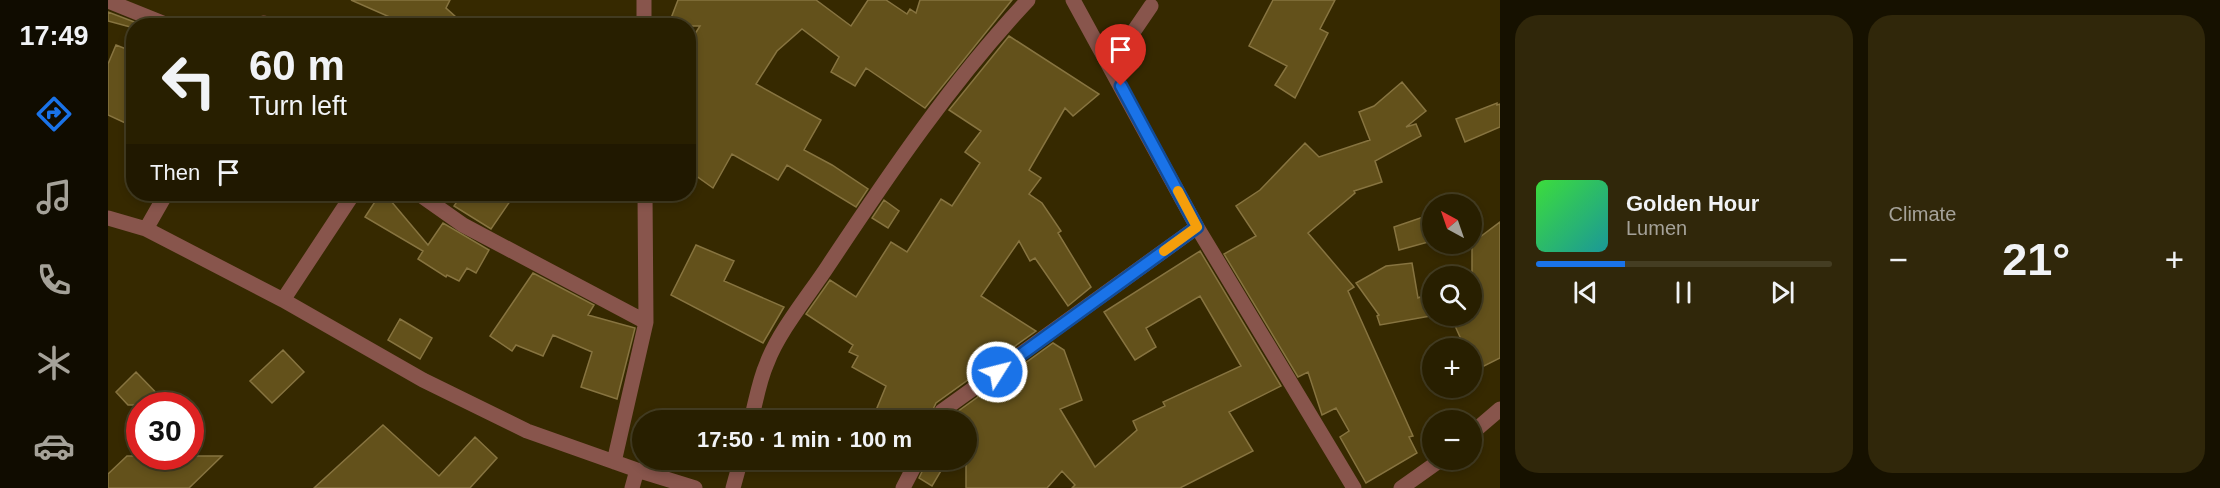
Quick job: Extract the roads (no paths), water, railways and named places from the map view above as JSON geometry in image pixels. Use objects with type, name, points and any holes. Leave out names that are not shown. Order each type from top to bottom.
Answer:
[{"type":"street","points":[[644,0],[644,18]]},
{"type":"street","points":[[754,410],[767,363],[786,329],[862,214],[991,40],[1028,0]]},
{"type":"street","points":[[1073,0],[1197,227],[1354,488]]},
{"type":"street","points":[[108,1],[150,18]]},
{"type":"street","points":[[1110,66],[1151,6]]},
{"type":"street","points":[[146,229],[162,201]]},
{"type":"street","points":[[283,300],[348,201]]},
{"type":"street","points":[[429,201],[463,225],[646,322]]},
{"type":"street","points":[[614,462],[646,322],[645,201]]},
{"type":"street","points":[[108,218],[146,229],[283,300],[423,380],[527,431],[637,471],[695,488]]},
{"type":"street","points":[[943,410],[1197,227]]},
{"type":"street","points":[[1482,424],[1500,409]]},
{"type":"street","points":[[733,488],[738,470]]},
{"type":"street","points":[[903,488],[912,470]]},
{"type":"street","points":[[1401,488],[1426,470]]},
{"type":"street","points":[[632,488],[637,471]]}]
